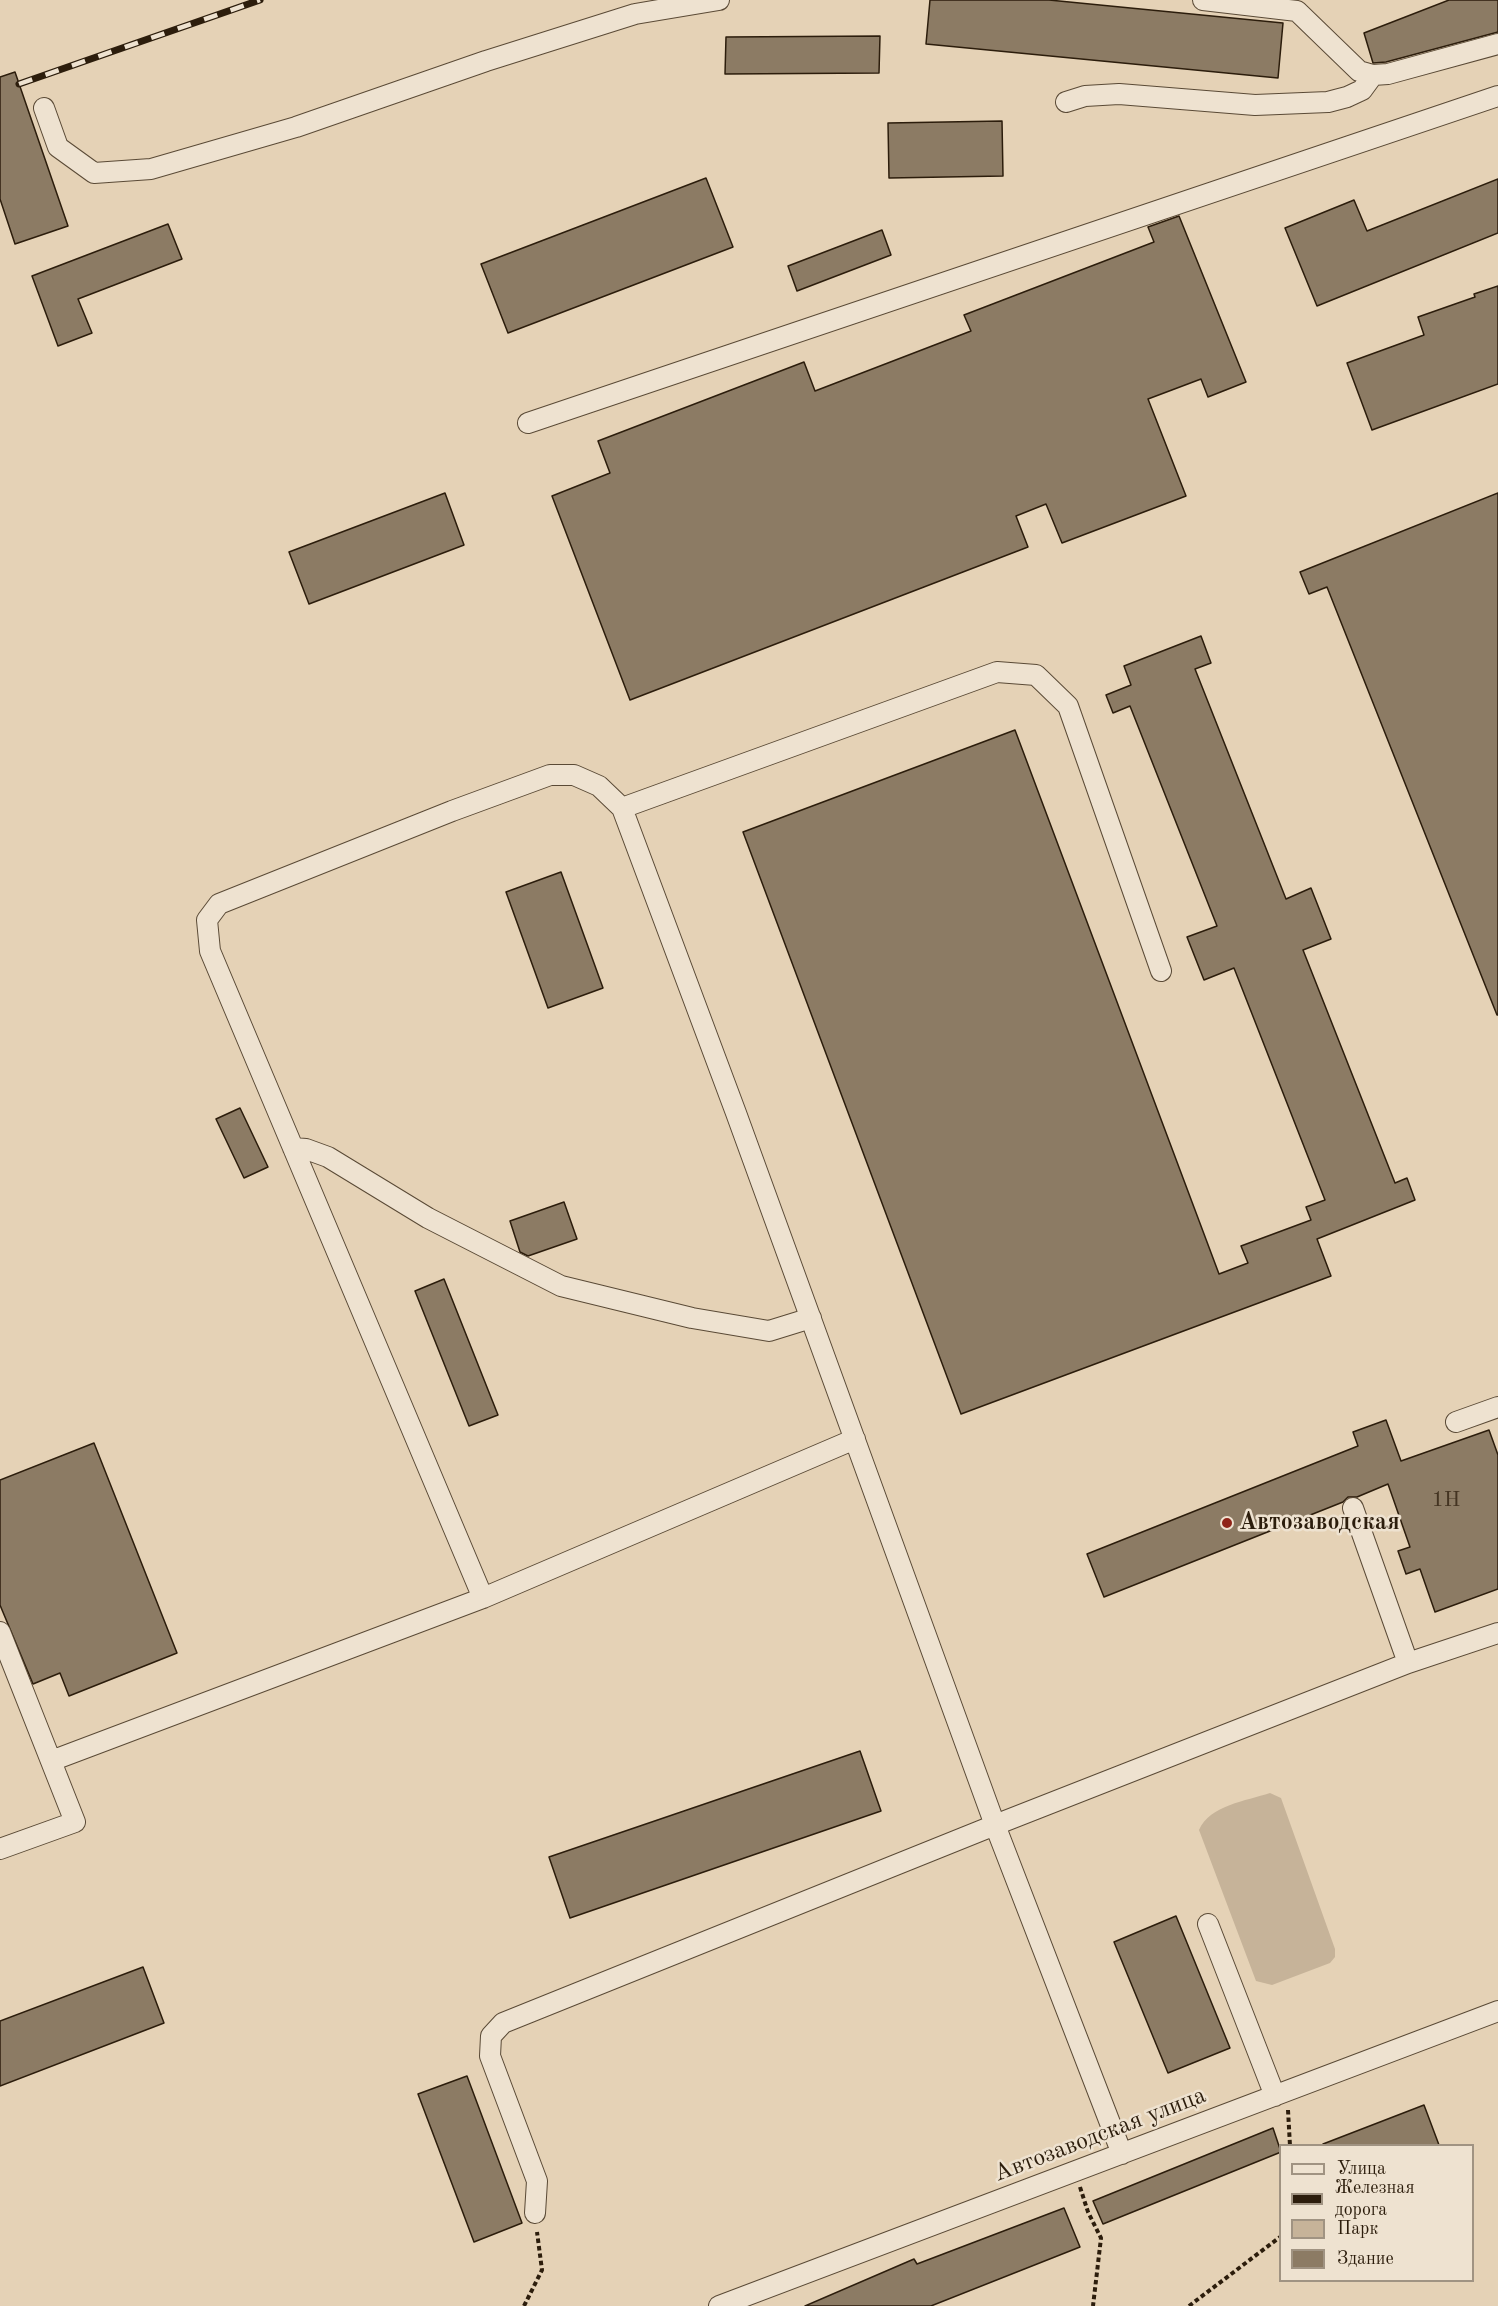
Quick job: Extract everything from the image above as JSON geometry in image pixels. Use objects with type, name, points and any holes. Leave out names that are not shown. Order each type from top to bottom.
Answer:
[{"type":"street","points":[[44,108],[58,147],[94,173],[151,169],[296,127],[486,61],[635,14],[719,0]]},
{"type":"street","points":[[1203,0],[1297,11],[1359,71],[1373,75],[1388,74],[1498,44]]},
{"type":"street","points":[[1066,102],[1084,96],[1119,94],[1255,105],[1328,102],[1362,90],[1373,75]]},
{"type":"street","points":[[528,423],[1498,96]]},
{"type":"street","points":[[622,808],[997,672],[1036,675],[1068,706],[1161,971]]},
{"type":"street","points":[[483,1598],[210,951],[207,920],[219,904],[452,811],[550,775],[574,776],[599,786],[622,808],[811,1318],[994,1825],[1122,2154]]},
{"type":"street","points":[[293,1148],[306,1149],[327,1157],[428,1218],[561,1286],[692,1318],[768,1331],[811,1318]]},
{"type":"street","points":[[1456,1422],[1498,1407]]},
{"type":"street","points":[[51,1761],[483,1598],[855,1439]]},
{"type":"street","points":[[1353,1508],[1408,1663]]},
{"type":"street","points":[[0,1632],[75,1822],[0,1849]]},
{"type":"street","points":[[534,2213],[537,2181],[490,2056],[492,2036],[503,2023],[994,1825],[1408,1663],[1498,1633]]},
{"type":"street","points":[[1208,1924],[1281,2094]]},
{"type":"street","name":"Автозаводская улица","points":[[719,2306],[1498,2011]]},
{"type":"path","points":[[1281,2094],[1290,2144]]},
{"type":"path","points":[[1075,2172],[1088,2212],[1101,2238],[1093,2306]]},
{"type":"path","points":[[524,2306],[542,2270],[534,2213]]},
{"type":"path","points":[[1189,2306],[1279,2238]]},
{"type":"green space","points":[[1270,1793],[1281,1798],[1335,1949],[1335,1957],[1330,1963],[1272,1985],[1256,1981],[1199,1830],[1211,1815],[1220,1809]]},
{"type":"building","points":[[930,0],[1049,0],[1283,23],[1278,78],[926,44]]},
{"type":"building","points":[[1449,0],[1498,0],[1498,32],[1386,62],[1373,63],[1364,33]]},
{"type":"building","points":[[880,36],[879,73],[725,74],[726,37]]},
{"type":"building","points":[[15,72],[68,226],[15,244],[0,199],[0,77]]},
{"type":"building","points":[[1002,121],[1003,176],[889,178],[888,123]]},
{"type":"building","points":[[706,178],[733,247],[508,333],[481,264]]},
{"type":"building","points":[[1498,179],[1498,233],[1317,306],[1285,228],[1354,200],[1367,231]]},
{"type":"building","points":[[1179,216],[1246,382],[1208,397],[1201,379],[1148,399],[1186,496],[1062,543],[1046,504],[1016,516],[1028,547],[630,700],[552,496],[610,473],[598,441],[804,362],[815,391],[971,331],[964,315],[1154,242],[1148,227]]},
{"type":"building","points":[[168,224],[182,259],[78,299],[92,333],[58,346],[32,276]]},
{"type":"building","points":[[882,230],[891,255],[797,291],[788,266]]},
{"type":"building","points":[[1498,286],[1498,384],[1372,430],[1347,363],[1424,335],[1418,317],[1475,297],[1474,294]]},
{"type":"building","points":[[445,493],[464,545],[309,604],[289,552]]},
{"type":"building","points":[[1498,493],[1497,1015],[1327,587],[1309,594],[1300,572]]},
{"type":"building","points":[[1201,636],[1211,663],[1195,669],[1286,899],[1311,888],[1331,939],[1303,950],[1395,1183],[1407,1178],[1415,1200],[1317,1239],[1331,1276],[961,1414],[743,832],[1015,730],[1219,1274],[1248,1263],[1241,1246],[1311,1220],[1306,1207],[1325,1200],[1234,968],[1204,980],[1187,937],[1217,926],[1130,706],[1113,713],[1106,695],[1131,685],[1124,666]]},
{"type":"building","points":[[561,872],[603,988],[548,1008],[506,892]]},
{"type":"building","points":[[240,1108],[268,1167],[244,1178],[216,1119]]},
{"type":"building","points":[[564,1202],[577,1239],[528,1256],[520,1252],[510,1221]]},
{"type":"building","points":[[444,1279],[498,1415],[469,1426],[415,1291]]},
{"type":"building","points":[[1386,1420],[1401,1461],[1489,1430],[1498,1455],[1498,1589],[1435,1612],[1420,1569],[1406,1574],[1398,1551],[1410,1547],[1388,1484],[1357,1497],[1348,1497],[1343,1502],[1104,1597],[1087,1554],[1358,1446],[1353,1432]]},
{"type":"building","points":[[94,1443],[177,1653],[69,1696],[60,1673],[33,1684],[0,1605],[0,1480]]},
{"type":"building","points":[[860,1751],[881,1811],[570,1918],[549,1857]]},
{"type":"building","points":[[1176,1916],[1230,2048],[1168,2073],[1114,1942]]},
{"type":"building","points":[[143,1967],[164,2023],[0,2086],[0,2021]]},
{"type":"building","points":[[467,2076],[522,2223],[474,2242],[418,2094]]},
{"type":"building","points":[[1424,2105],[1439,2144],[1323,2144]]},
{"type":"building","points":[[1273,2128],[1279,2153],[1103,2224],[1093,2201]]},
{"type":"building","points":[[1064,2208],[1080,2247],[931,2306],[805,2306],[914,2259],[917,2264]]},
{"type":"railway","points":[[19,84],[260,0]]},
{"type":"place","name":"Автозаводская","points":[[1227,1523]]}]
